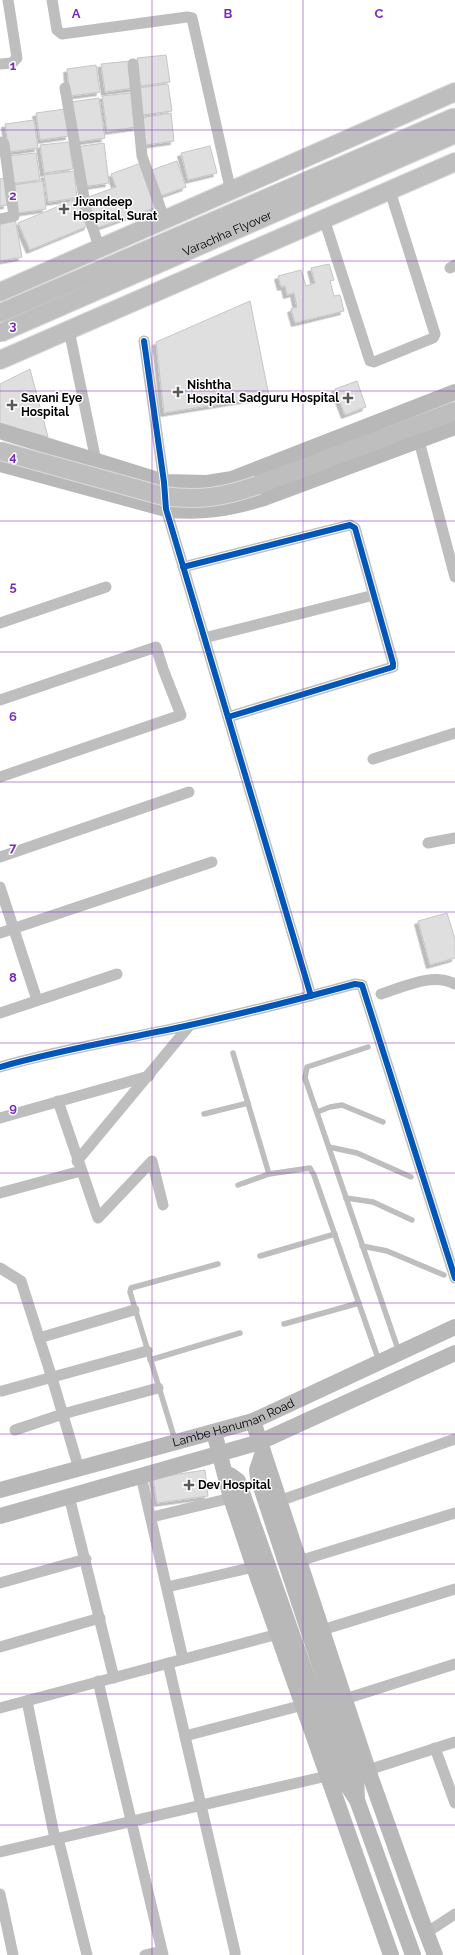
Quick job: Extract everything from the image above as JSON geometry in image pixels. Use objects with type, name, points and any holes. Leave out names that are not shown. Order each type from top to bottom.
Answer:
[{"type":"main road","points":[[0,292],[231,192],[455,92]]},
{"type":"main road","name":"Varachha Flyover","points":[[0,313],[455,117]]},
{"type":"main road","name":"Varachha Flyover","points":[[0,333],[455,134]]},
{"type":"main road","points":[[356,136],[385,193]]},
{"type":"main road","points":[[0,360],[455,162]]},
{"type":"main road","points":[[0,431],[164,482],[207,483],[232,479],[455,392]]},
{"type":"main road","points":[[0,451],[163,496],[185,499],[208,498],[233,494],[455,411]]},
{"type":"main road","points":[[0,464],[186,512],[234,507],[264,498],[455,427]]},
{"type":"main road","name":"Lambe Hanuman Road","points":[[0,1490],[253,1421],[379,1361],[455,1327]]},
{"type":"main road","name":"Lambe Hanuman Road","points":[[0,1516],[220,1454],[261,1447],[455,1353]]},
{"type":"main road","points":[[253,1421],[368,1770],[435,1955]]},
{"type":"main road","points":[[214,1432],[231,1498],[254,1567],[391,1955]]},
{"type":"main road","points":[[261,1447],[257,1470],[258,1478],[356,1775],[357,1800]]},
{"type":"main road","points":[[224,1472],[238,1482],[343,1779],[357,1800],[413,1955]]},
{"type":"street","points":[[0,64],[16,61],[18,54],[8,0]]},
{"type":"street","points":[[52,0],[57,30],[62,34],[187,17],[192,18],[231,192]]},
{"type":"street","points":[[133,64],[142,156],[165,221]]},
{"type":"street","points":[[65,88],[86,209],[100,249]]},
{"type":"street","points":[[0,142],[4,144],[14,216],[0,219]]},
{"type":"street","points":[[324,219],[370,361],[374,362],[433,338],[435,334],[385,193]]},
{"type":"street","points":[[69,330],[96,461]]},
{"type":"street","points":[[144,342],[164,482],[166,508],[311,996]]},
{"type":"street","points":[[419,441],[455,577]]},
{"type":"street","points":[[183,567],[352,525],[355,528],[394,663],[393,667],[228,717]]},
{"type":"street","points":[[0,623],[106,587]]},
{"type":"street","points":[[204,638],[374,595]]},
{"type":"street","points":[[0,700],[156,647],[181,715],[0,777]]},
{"type":"street","points":[[373,759],[455,733]]},
{"type":"street","points":[[0,857],[189,792]]},
{"type":"street","points":[[428,843],[455,838]]},
{"type":"street","points":[[0,933],[212,862]]},
{"type":"street","points":[[0,887],[37,1000]]},
{"type":"street","points":[[0,1013],[117,974]]},
{"type":"street","points":[[381,994],[431,979],[447,980],[455,984]]},
{"type":"street","points":[[0,1067],[46,1054],[190,1025],[355,984],[362,985],[455,1278]]},
{"type":"street","points":[[0,1193],[79,1166],[190,1025]]},
{"type":"street","points":[[0,1118],[149,1076]]},
{"type":"street","points":[[58,1101],[98,1218],[152,1161],[163,1205]]},
{"type":"street","points":[[0,1268],[21,1281],[79,1468]]},
{"type":"street","points":[[39,1338],[134,1310]]},
{"type":"street","points":[[2,1391],[149,1355]]},
{"type":"street","points":[[15,1430],[63,1414],[158,1388]]},
{"type":"street","points":[[279,1501],[455,1439]]},
{"type":"street","points":[[141,1476],[152,1517],[183,1659]]},
{"type":"street","points":[[69,1496],[86,1559],[114,1678]]},
{"type":"street","points":[[152,1517],[231,1498]]},
{"type":"street","points":[[299,1561],[455,1512]]},
{"type":"street","points":[[0,1583],[86,1559]]},
{"type":"street","points":[[167,1587],[254,1567]]},
{"type":"street","points":[[322,1630],[455,1589]]},
{"type":"street","points":[[0,1647],[100,1618]]},
{"type":"street","points":[[0,1708],[278,1634]]},
{"type":"street","points":[[168,1663],[235,1955]]},
{"type":"street","points":[[345,1699],[455,1664]]},
{"type":"street","points":[[98,1681],[130,1822],[163,1953],[145,1955]]},
{"type":"street","points":[[27,1701],[57,1839],[87,1955]]},
{"type":"street","points":[[185,1736],[303,1705]]},
{"type":"street","points":[[368,1770],[455,1742]]},
{"type":"street","points":[[435,1748],[455,1803]]},
{"type":"street","points":[[0,1852],[327,1776]]},
{"type":"street","points":[[0,1894],[13,1955]]},
{"type":"street","points":[[426,1933],[455,1914]]},
{"type":"lane","points":[[368,1047],[307,1067],[305,1078],[399,1352]]},
{"type":"lane","points":[[233,1053],[269,1174]]},
{"type":"lane","points":[[204,1114],[248,1103]]},
{"type":"lane","points":[[317,1112],[330,1107],[342,1105],[383,1122]]},
{"type":"lane","points":[[329,1147],[357,1153],[412,1177]]},
{"type":"lane","points":[[238,1184],[269,1174],[310,1168],[314,1175],[379,1361]]},
{"type":"lane","points":[[346,1198],[373,1202],[412,1220]]},
{"type":"lane","points":[[260,1256],[335,1234]]},
{"type":"lane","points":[[362,1246],[387,1250],[444,1275]]},
{"type":"lane","points":[[176,1443],[134,1310],[130,1292],[131,1288],[218,1264]]},
{"type":"lane","points":[[284,1324],[359,1303]]},
{"type":"lane","points":[[149,1355],[240,1333]]},
{"type":"building","points":[[166,55],[170,82],[140,86],[137,58]]},
{"type":"building","points":[[130,61],[134,88],[105,92],[101,64]]},
{"type":"building","points":[[96,65],[100,92],[70,96],[67,69]]},
{"type":"building","points":[[168,84],[172,111],[142,115],[138,88]]},
{"type":"building","points":[[132,93],[137,127],[107,131],[102,96]]},
{"type":"building","points":[[99,98],[105,138],[77,142],[71,102]]},
{"type":"building","points":[[65,109],[69,136],[40,140],[36,113]]},
{"type":"building","points":[[171,113],[174,141],[145,145],[141,118]]},
{"type":"building","points":[[34,120],[38,148],[9,152],[5,124]]},
{"type":"building","points":[[69,142],[73,169],[44,173],[40,145]]},
{"type":"building","points":[[104,143],[109,183],[82,187],[76,147]]},
{"type":"building","points":[[210,146],[217,173],[188,180],[181,153]]},
{"type":"building","points":[[36,153],[40,180],[11,184],[7,156]]},
{"type":"building","points":[[177,161],[186,187],[158,197],[149,171]]},
{"type":"building","points":[[141,163],[157,207],[97,228],[86,198],[116,187],[111,174]]},
{"type":"building","points":[[74,171],[77,198],[48,202],[44,175]]},
{"type":"building","points":[[4,178],[7,205],[0,206],[0,179]]},
{"type":"building","points":[[43,181],[46,209],[17,213],[13,185]]},
{"type":"building","points":[[76,199],[88,226],[30,250],[18,223]]},
{"type":"building","points":[[15,218],[22,257],[0,261],[0,221]]},
{"type":"building","points":[[329,264],[334,280],[330,281],[334,296],[340,295],[344,311],[295,323],[291,309],[297,307],[294,293],[287,295],[285,286],[281,287],[278,276],[301,270],[306,286],[315,283],[311,268]]},
{"type":"building","points":[[250,301],[269,396],[164,413],[156,342]]},
{"type":"building","points":[[30,369],[48,437],[0,424],[0,384]]},
{"type":"building","points":[[357,381],[366,407],[345,415],[335,389]]},
{"type":"building","points":[[447,913],[455,939],[455,958],[430,965],[418,921]]},
{"type":"building","points":[[205,1470],[208,1496],[157,1503],[153,1478]]},
{"type":"cycle path","points":[[144,341],[164,482],[166,509],[311,996]]},
{"type":"cycle path","points":[[183,567],[350,525],[355,528],[393,667],[228,717]]},
{"type":"cycle path","points":[[0,1067],[70,1049],[231,1016],[355,984],[362,985],[455,1278]]},
{"type":"place","name":"Jivandeep Hospital, Surat","points":[[64,209]]},
{"type":"place","name":"Nishtha Hospital","points":[[178,392]]},
{"type":"place","name":"Sadguru Hospital","points":[[348,398]]},
{"type":"place","name":"Savani Eye Hospital","points":[[12,405]]},
{"type":"place","name":"Dev Hospital","points":[[189,1485]]}]
